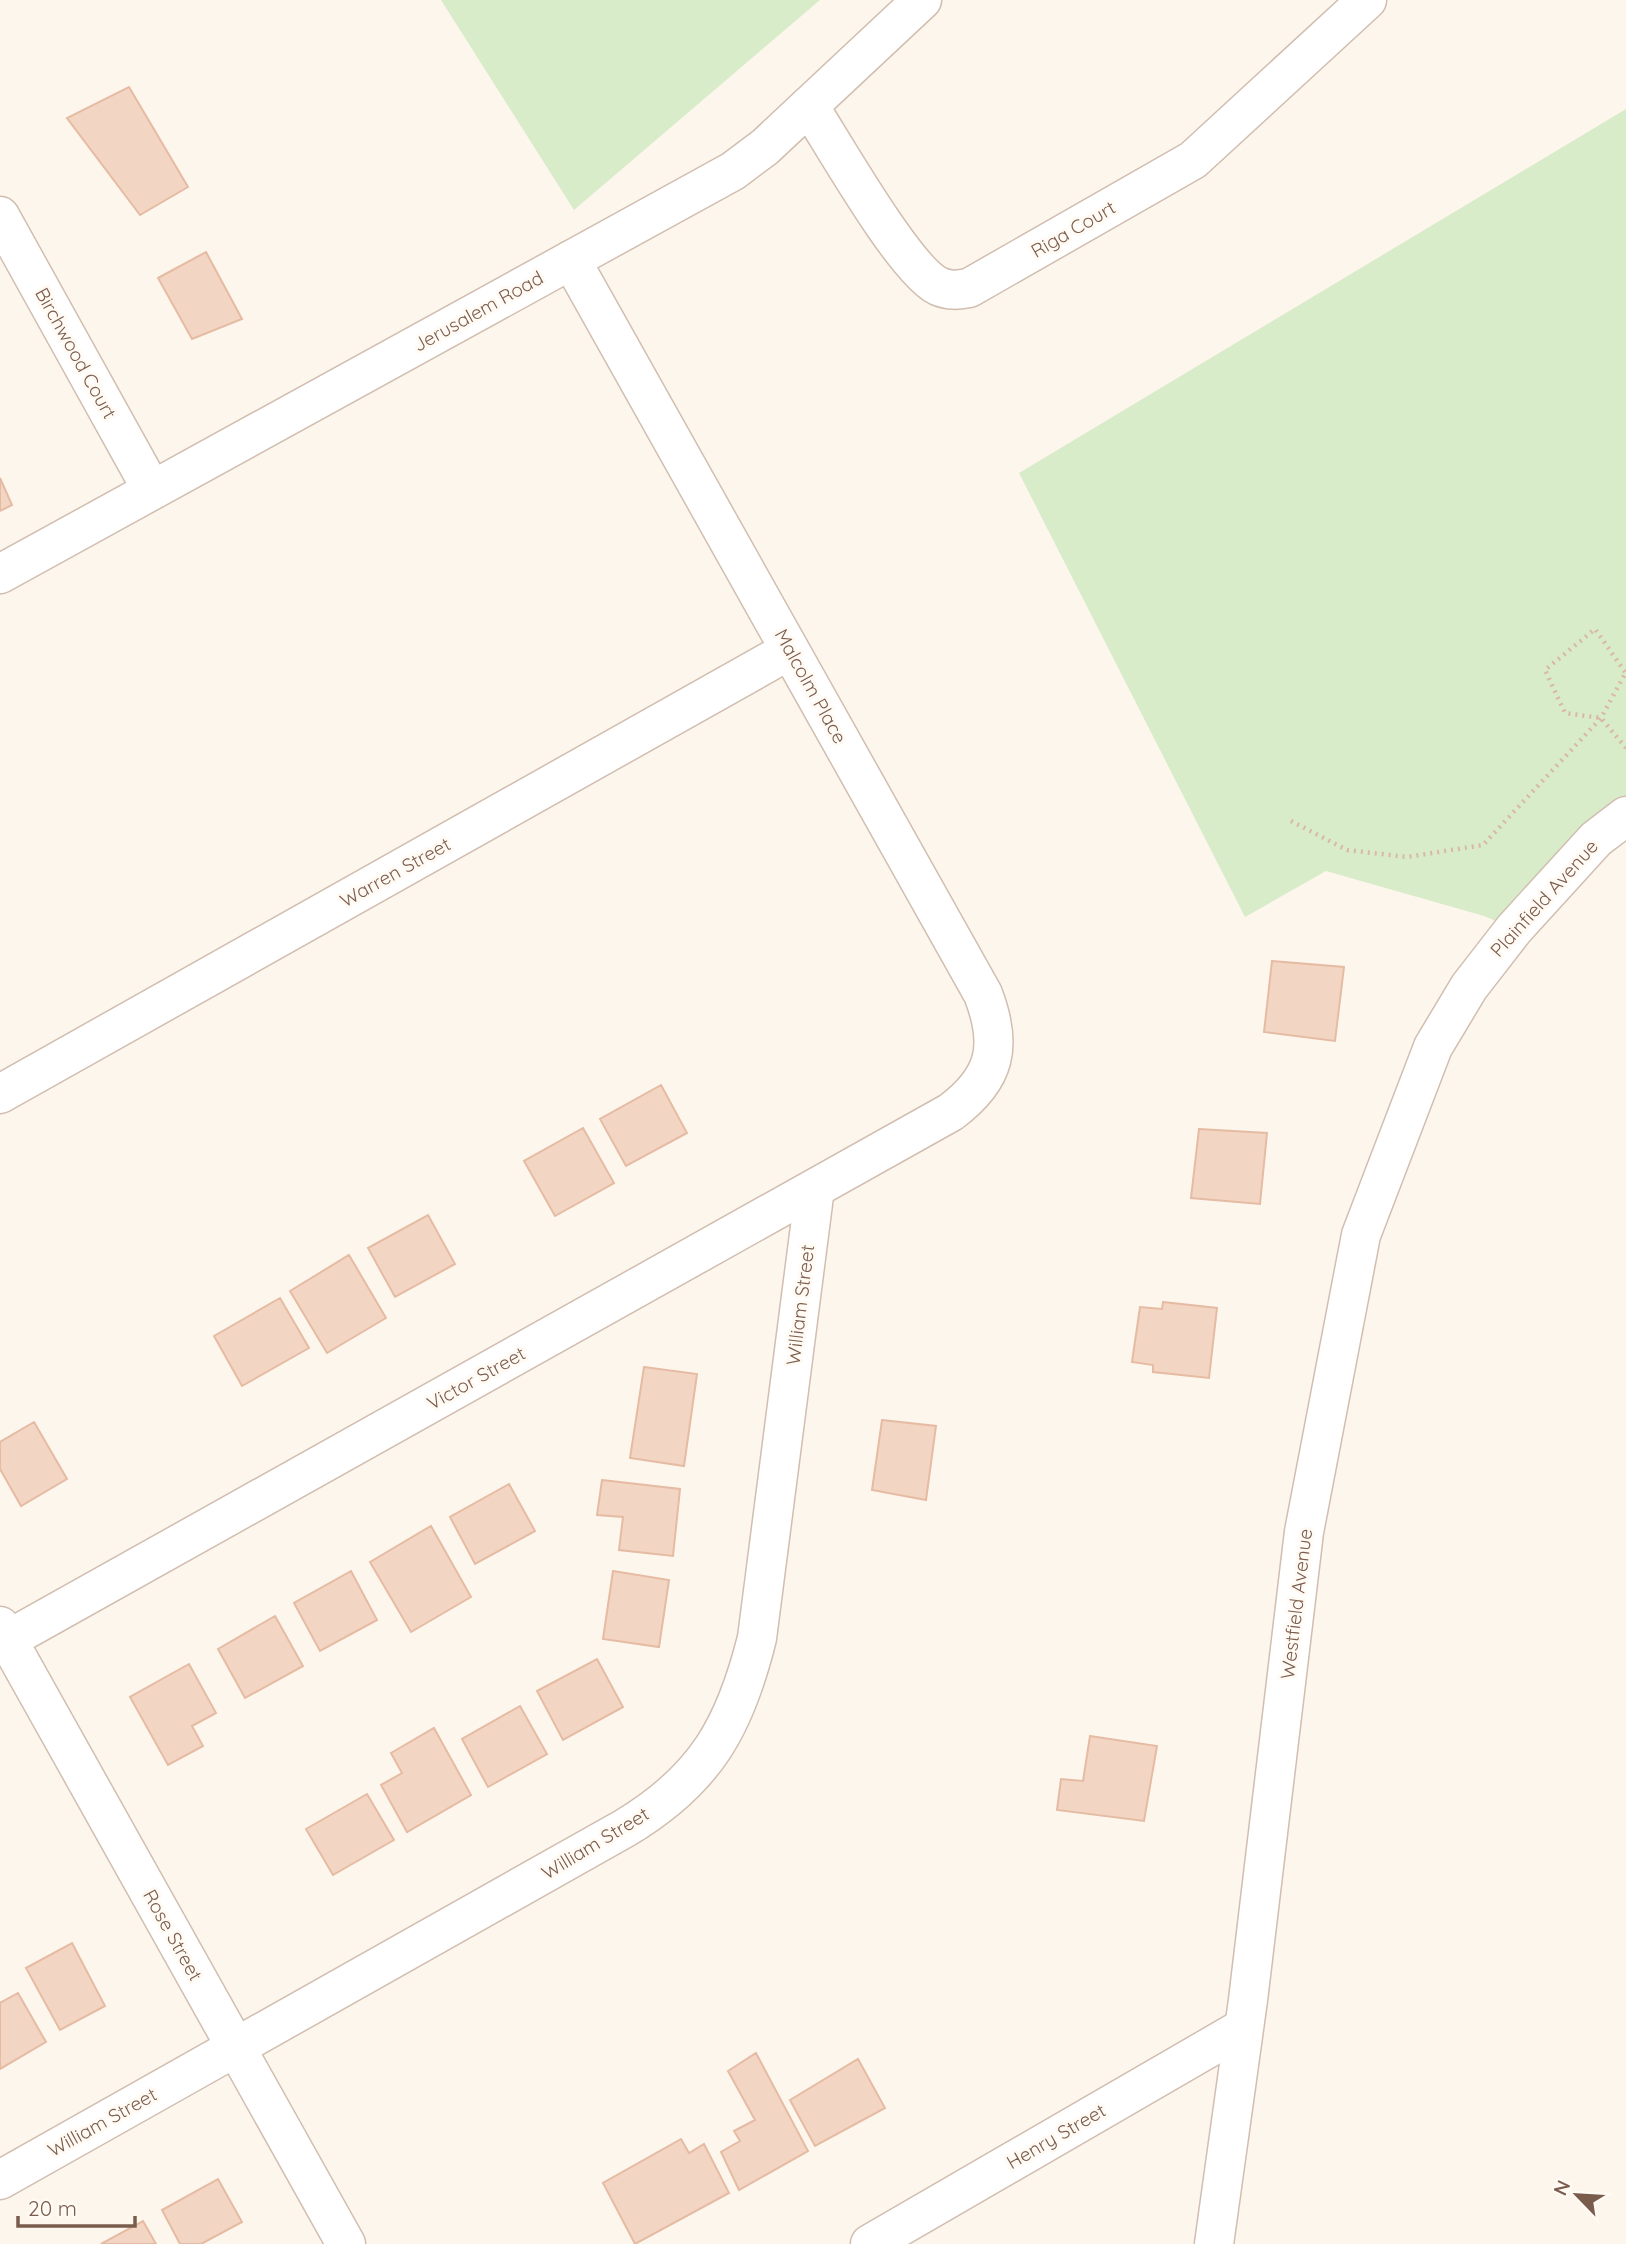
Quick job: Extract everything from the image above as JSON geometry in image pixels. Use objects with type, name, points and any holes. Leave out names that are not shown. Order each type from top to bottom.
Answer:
[{"type":"street","name":"Jerusalem Road","points":[[0,574],[733,170],[765,147],[922,0]]},
{"type":"street","name":"Riga Court","points":[[809,106],[911,263],[938,286],[954,291],[962,290],[1193,160],[1367,0]]},
{"type":"street","name":"Birchwood Court","points":[[0,216],[152,490]]},
{"type":"street","name":"Malcolm Place","points":[[571,260],[983,994],[994,1023],[995,1049],[987,1075],[972,1096],[951,1112]]},
{"type":"street","name":"Warren Street","points":[[0,1094],[790,650]]},
{"type":"street","name":"Plainfield Avenue","points":[[1469,987],[1514,929],[1596,839],[1626,816]]},
{"type":"street","name":"Westfield Avenue","points":[[1214,2244],[1304,1532],[1361,1235],[1433,1047],[1469,987]]},
{"type":"street","name":"Victor Street","points":[[3,1636],[951,1112]]},
{"type":"street","name":"William Street","points":[[0,2180],[648,1814],[688,1780],[721,1738],[745,1690],[757,1638],[815,1188]]},
{"type":"street","name":"Rose Street","points":[[3,1636],[346,2244]]},
{"type":"street","name":"Henry Street","points":[[870,2244],[1243,2028]]},
{"type":"path","points":[[1291,821],[1347,850],[1407,857],[1483,845],[1601,718],[1626,672],[1595,629],[1545,670],[1565,713],[1601,718],[1626,748]]},
{"type":"green space","points":[[441,0],[820,0],[574,210]]},
{"type":"green space","points":[[1626,109],[1626,816],[1514,929],[1484,916],[1326,871],[1245,917],[1019,473]]},
{"type":"building","points":[[129,87],[188,187],[140,215],[67,118]]},
{"type":"building","points":[[206,252],[242,319],[192,339],[158,278]]},
{"type":"building","points":[[0,478],[12,505],[0,511]]},
{"type":"building","points":[[1272,961],[1344,967],[1335,1041],[1264,1032]]},
{"type":"building","points":[[661,1085],[687,1133],[626,1166],[600,1119]]},
{"type":"building","points":[[583,1128],[614,1183],[555,1216],[524,1161]]},
{"type":"building","points":[[1199,1129],[1267,1133],[1260,1204],[1191,1198]]},
{"type":"building","points":[[428,1215],[455,1264],[395,1297],[368,1248]]},
{"type":"building","points":[[349,1255],[386,1318],[327,1353],[290,1291]]},
{"type":"building","points":[[280,1298],[309,1348],[242,1386],[214,1336]]},
{"type":"building","points":[[1163,1302],[1217,1308],[1209,1378],[1153,1372],[1153,1365],[1132,1362],[1140,1307],[1162,1309]]},
{"type":"building","points":[[644,1367],[697,1374],[684,1466],[630,1458]]},
{"type":"building","points":[[882,1420],[936,1426],[926,1500],[872,1490]]},
{"type":"building","points":[[34,1422],[67,1479],[21,1506],[0,1469],[0,1442]]},
{"type":"building","points":[[602,1480],[680,1489],[673,1556],[619,1550],[623,1517],[597,1515]]},
{"type":"building","points":[[509,1484],[535,1531],[475,1564],[450,1517]]},
{"type":"building","points":[[431,1526],[471,1597],[411,1632],[370,1562]]},
{"type":"building","points":[[351,1571],[377,1620],[320,1651],[294,1603]]},
{"type":"building","points":[[613,1571],[669,1580],[659,1647],[603,1639]]},
{"type":"building","points":[[275,1616],[303,1666],[245,1698],[218,1649]]},
{"type":"building","points":[[597,1659],[623,1707],[563,1740],[537,1691]]},
{"type":"building","points":[[189,1664],[216,1713],[192,1726],[203,1746],[168,1765],[130,1697]]},
{"type":"building","points":[[520,1706],[547,1754],[488,1787],[462,1739]]},
{"type":"building","points":[[434,1728],[471,1795],[407,1832],[381,1785],[402,1773],[391,1753]]},
{"type":"building","points":[[1090,1736],[1157,1746],[1144,1821],[1057,1810],[1061,1779],[1083,1781]]},
{"type":"building","points":[[367,1794],[394,1840],[333,1875],[306,1829]]},
{"type":"building","points":[[72,1943],[105,2006],[60,2030],[26,1968]]},
{"type":"building","points":[[18,1993],[46,2042],[0,2069],[0,2003]]},
{"type":"building","points":[[756,2053],[808,2151],[739,2190],[721,2152],[740,2141],[734,2131],[755,2120],[728,2071]]},
{"type":"building","points":[[858,2059],[885,2108],[815,2146],[790,2100]]},
{"type":"building","points":[[681,2139],[689,2153],[704,2144],[729,2193],[635,2244],[603,2183]]},
{"type":"building","points":[[218,2179],[242,2222],[201,2244],[180,2244],[162,2210]]},
{"type":"building","points":[[143,2221],[156,2244],[101,2244]]}]
